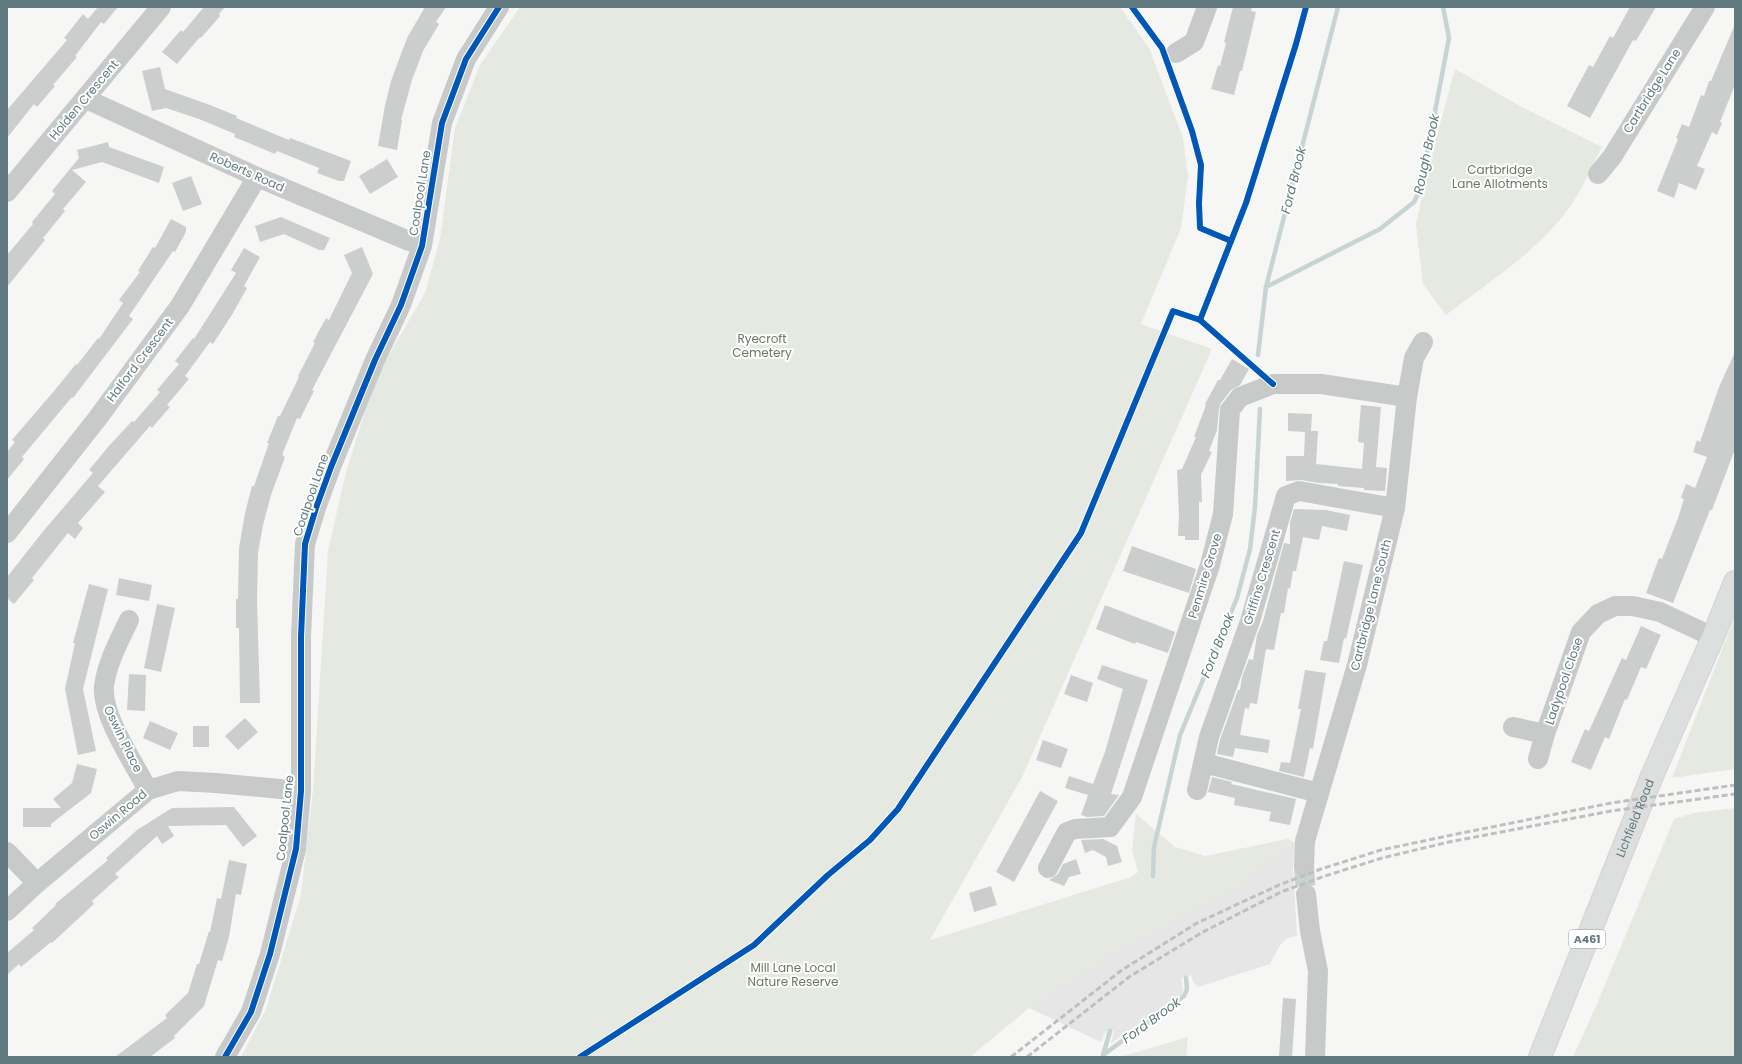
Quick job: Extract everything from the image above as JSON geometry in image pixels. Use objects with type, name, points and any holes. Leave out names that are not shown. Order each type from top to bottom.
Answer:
[{"type":"highway","name":"Lichfield Road","points":[[1540,1057],[1647,788],[1713,637],[1735,582]]},
{"type":"street","name":"Holden Crescent","points":[[7,192],[86,99],[161,7]]},
{"type":"street","name":"Coalpool Lane","points":[[225,1057],[251,1012],[270,954],[296,849],[301,792],[301,636],[306,544],[316,508],[331,466],[417,264],[422,246],[442,122],[466,59],[499,7]]},
{"type":"street","points":[[1176,53],[1194,42],[1207,7]]},
{"type":"street","name":"Cartbridge Lane","points":[[1598,174],[1612,157],[1705,7]]},
{"type":"street","name":"Roberts Road","points":[[86,99],[257,177],[410,241]]},
{"type":"street","name":"Halford Crescent","points":[[7,533],[97,419],[180,306],[257,177]]},
{"type":"street","name":"Cartbridge Lane South","points":[[1304,866],[1306,841],[1357,665],[1395,508],[1407,397],[1414,358],[1423,342]]},
{"type":"street","name":"Penmire Grove","points":[[1048,868],[1067,832],[1075,829],[1110,827],[1132,798],[1210,565],[1223,514],[1230,410],[1240,397],[1273,384],[1321,384],[1407,397]]},
{"type":"street","name":"Griffins Crescent","points":[[1197,790],[1209,736],[1250,621],[1286,496],[1299,491],[1395,508]]},
{"type":"street","name":"Ladypool Close","points":[[1538,760],[1545,734],[1581,632],[1598,614],[1616,606],[1633,606],[1660,612],[1713,637]]},
{"type":"street","name":"Oswin Place","points":[[129,620],[110,661],[104,686],[104,701],[111,720],[148,790]]},
{"type":"street","name":"Ladypool Close","points":[[1513,727],[1545,734]]},
{"type":"street","points":[[1204,763],[1319,793]]},
{"type":"street","name":"Oswin Road","points":[[7,911],[37,883],[148,790],[178,781],[216,783],[301,792]]},
{"type":"street","points":[[7,852],[37,883]]},
{"type":"street","points":[[1306,894],[1310,931],[1318,971],[1315,1057]]},
{"type":"shaded area","points":[[1288,839],[1295,843],[1293,867],[1297,936],[1287,938],[1280,945],[1270,964],[1198,987],[1193,982],[1191,975],[1181,978],[1183,990],[1181,995],[1111,1043],[1114,1031],[1106,1031],[1101,1042],[1029,1008],[1086,970],[1143,938]]},
{"type":"green space","name":"Ryecroft Cemetery","points":[[520,7],[1120,7],[1149,48],[1183,138],[1188,176],[1181,228],[1141,324],[1212,349],[1022,777],[930,940],[1131,877],[1138,872],[1132,850],[1136,814],[1175,847],[1205,856],[1288,839],[1295,843],[1236,888],[1086,970],[1029,1008],[970,1057],[241,1057],[266,1009],[301,895],[313,790],[328,551],[346,472],[366,408],[382,367],[425,293],[440,239],[455,128],[480,65]]},
{"type":"green space","name":"Cartbridge Lane Allotments","points":[[1455,69],[1520,106],[1602,147],[1575,199],[1548,233],[1516,262],[1446,315],[1423,284],[1416,224],[1434,146]]},
{"type":"green space","points":[[1735,616],[1735,769],[1672,778]]},
{"type":"green space","points":[[1735,808],[1735,1057],[1573,1057],[1597,1004],[1674,819],[1694,813]]},
{"type":"green space","points":[[1188,1037],[1186,1057],[1120,1057]]},
{"type":"building","points":[[98,7],[118,7],[104,24],[101,22],[75,56],[77,57],[53,85],[55,86],[37,107],[34,104],[7,138],[7,110],[67,40],[64,38],[83,14],[88,19]]},
{"type":"building","points":[[204,7],[225,7],[219,14],[220,16],[177,64],[162,52],[181,30],[183,32]]},
{"type":"building","points":[[425,7],[446,7],[436,22],[439,24],[423,51],[412,80],[401,120],[397,150],[378,146],[391,81],[407,38]]},
{"type":"building","points":[[1233,7],[1252,7],[1251,11],[1256,12],[1242,71],[1240,71],[1234,95],[1211,89],[1218,65],[1220,66],[1226,43],[1224,42]]},
{"type":"building","points":[[1630,7],[1656,7],[1636,41],[1633,40],[1590,118],[1567,106],[1589,65],[1593,67],[1610,36],[1613,38]]},
{"type":"building","points":[[1735,24],[1735,85],[1720,122],[1722,123],[1717,135],[1712,132],[1697,166],[1705,169],[1696,190],[1679,183],[1674,198],[1657,191],[1678,139],[1676,138],[1682,124],[1689,127],[1701,95],[1704,96],[1709,81],[1711,81]]},
{"type":"building","points":[[160,67],[165,89],[237,116],[236,118],[289,140],[290,138],[351,161],[344,181],[339,181],[317,173],[319,168],[277,151],[275,154],[234,137],[235,134],[199,119],[166,108],[152,111],[142,71]]},
{"type":"building","points":[[108,142],[109,147],[164,167],[159,183],[102,162],[72,170],[86,182],[63,209],[65,211],[43,238],[45,240],[7,287],[7,255],[33,224],[32,222],[55,194],[52,191],[79,158],[77,150]]},
{"type":"building","points":[[387,159],[398,177],[370,194],[359,176],[372,168],[374,169],[374,167]]},
{"type":"building","points":[[191,176],[202,204],[183,211],[172,183]]},
{"type":"building","points":[[281,217],[330,238],[324,250],[319,250],[284,234],[260,242],[255,226]]},
{"type":"building","points":[[171,219],[186,227],[186,232],[175,252],[173,251],[129,316],[133,319],[73,398],[72,397],[22,457],[24,459],[7,480],[7,452],[15,442],[12,440],[76,364],[77,365],[98,338],[99,339],[123,303],[119,300],[140,272],[138,271],[153,247],[155,248]]},
{"type":"building","points":[[362,247],[373,274],[312,390],[314,391],[300,419],[297,418],[282,455],[285,457],[271,495],[263,525],[258,553],[257,600],[260,703],[240,703],[239,628],[236,628],[236,599],[238,599],[239,548],[245,513],[252,486],[254,486],[269,443],[267,443],[278,416],[280,416],[299,377],[298,376],[315,343],[313,342],[326,318],[329,320],[352,273],[344,255]]},
{"type":"building","points":[[244,248],[260,257],[244,286],[247,288],[213,344],[210,342],[185,376],[189,379],[167,405],[170,407],[152,428],[150,426],[98,486],[105,492],[78,523],[83,528],[75,539],[68,533],[32,578],[34,580],[14,604],[7,598],[7,577],[45,529],[93,473],[89,470],[108,447],[132,421],[134,422],[160,392],[157,390],[179,364],[175,361],[193,338],[194,339],[236,273],[231,270]]},
{"type":"building","points":[[1735,352],[1735,449],[1712,510],[1710,510],[1673,603],[1646,593],[1659,558],[1662,559],[1678,518],[1684,499],[1681,498],[1686,484],[1695,488],[1707,457],[1693,452],[1697,440],[1700,442],[1719,387]]},
{"type":"building","points":[[1232,359],[1249,369],[1240,385],[1231,390],[1221,403],[1217,430],[1209,451],[1212,452],[1201,475],[1202,502],[1199,502],[1199,540],[1185,540],[1185,536],[1178,536],[1179,515],[1177,470],[1182,469],[1196,437],[1194,437],[1206,405],[1205,404],[1218,380],[1220,380]]},
{"type":"building","points":[[1361,405],[1381,407],[1376,467],[1387,468],[1385,491],[1364,490],[1364,488],[1338,486],[1338,484],[1301,480],[1286,481],[1286,456],[1304,456],[1305,432],[1288,431],[1288,413],[1312,414],[1311,431],[1318,431],[1316,464],[1362,469],[1364,443],[1358,442]]},
{"type":"building","points":[[1294,509],[1326,510],[1350,515],[1347,531],[1322,526],[1319,540],[1303,537],[1296,571],[1293,571],[1290,589],[1288,588],[1284,613],[1281,613],[1274,650],[1266,649],[1257,704],[1250,703],[1249,709],[1245,708],[1240,735],[1270,740],[1268,753],[1235,748],[1233,757],[1217,754],[1220,740],[1238,690],[1240,690],[1242,677],[1249,659],[1253,660],[1257,635],[1263,621],[1284,543],[1290,544],[1290,522]]},
{"type":"building","points":[[1132,546],[1196,569],[1189,593],[1123,571]]},
{"type":"building","points":[[1344,561],[1363,565],[1339,663],[1320,660],[1324,641],[1327,641]]},
{"type":"building","points":[[119,578],[152,585],[149,601],[116,595]]},
{"type":"building","points":[[89,584],[108,589],[83,689],[96,751],[78,755],[65,689],[75,643],[73,643]]},
{"type":"building","points":[[157,604],[175,608],[161,672],[144,668]]},
{"type":"building","points":[[1105,605],[1175,632],[1168,653],[1136,642],[1135,644],[1096,629]]},
{"type":"building","points":[[1641,626],[1661,635],[1646,669],[1641,667],[1627,700],[1625,699],[1609,739],[1605,737],[1591,770],[1571,762],[1585,729],[1589,731],[1622,658],[1626,660]]},
{"type":"building","points":[[1102,665],[1148,680],[1111,794],[1119,795],[1104,816],[1087,817],[1081,815],[1088,795],[1065,788],[1069,776],[1093,784],[1105,752],[1123,689],[1097,679]]},
{"type":"building","points":[[1305,670],[1326,673],[1313,749],[1310,748],[1304,777],[1279,771],[1281,762],[1290,763],[1301,709],[1298,709]]},
{"type":"building","points":[[129,674],[146,675],[145,711],[127,710]]},
{"type":"building","points":[[1071,675],[1093,683],[1087,702],[1064,694]]},
{"type":"building","points":[[245,718],[258,732],[238,750],[225,736]]},
{"type":"building","points":[[150,721],[178,733],[170,750],[143,738]]},
{"type":"building","points":[[193,726],[209,726],[209,747],[193,747]]},
{"type":"building","points":[[1043,740],[1068,749],[1061,768],[1036,760]]},
{"type":"building","points":[[77,764],[97,769],[91,793],[51,824],[51,827],[23,827],[23,808],[61,808],[53,799],[72,783]]},
{"type":"building","points":[[1212,777],[1232,782],[1231,784],[1296,799],[1290,825],[1269,821],[1271,812],[1234,805],[1235,798],[1208,792]]},
{"type":"building","points":[[1040,791],[1058,801],[1014,882],[996,872]]},
{"type":"building","points":[[234,807],[257,836],[243,847],[226,825],[168,826],[174,836],[162,844],[157,836],[115,874],[119,877],[92,901],[94,904],[52,943],[51,942],[21,967],[19,964],[7,975],[7,953],[34,930],[32,928],[56,905],[55,904],[108,860],[106,858],[137,830],[172,808]]},
{"type":"building","points":[[1103,839],[1117,846],[1122,862],[1108,866],[1106,857],[1093,850],[1085,853],[1081,840]]},
{"type":"building","points":[[1076,859],[1081,874],[1069,877],[1064,886],[1049,880],[1058,874],[1063,864]]},
{"type":"building","points":[[229,860],[247,864],[241,895],[236,894],[229,937],[222,961],[218,960],[204,1006],[174,1036],[175,1038],[150,1057],[115,1057],[167,1018],[165,1015],[188,993],[209,931],[210,932],[217,898],[221,899]]},
{"type":"building","points":[[991,886],[997,905],[974,912],[969,893]]},
{"type":"building","points":[[1283,998],[1296,999],[1292,1057],[1279,1057]]},
{"type":"waterway","name":"Ford Brook","points":[[1258,355],[1266,287],[1338,7]]},
{"type":"waterway","name":"Rough Brook","points":[[1266,287],[1380,229],[1414,202],[1420,190],[1449,38],[1443,7]]},
{"type":"waterway","name":"Ford Brook","points":[[1153,876],[1154,847],[1180,735],[1237,598],[1250,549],[1255,507],[1260,409]]},
{"type":"waterway","name":"Ford Brook","points":[[1103,1055],[1184,996],[1187,989],[1186,978]]},
{"type":"waterway","name":"Ford Brook","points":[[1103,1055],[1110,1031]]},
{"type":"tunnel","points":[[1304,866],[1306,894]]},
{"type":"railway","points":[[1011,1057],[1122,970],[1197,923],[1279,885],[1321,869],[1381,850],[1447,836],[1611,803],[1735,785]]},
{"type":"railway","points":[[1027,1057],[1129,977],[1201,933],[1281,892],[1382,858],[1449,842],[1611,811],[1735,794]]},
{"type":"cycle path","points":[[225,1057],[251,1012],[270,954],[296,849],[301,791],[301,637],[305,544],[331,467],[375,360],[401,305],[422,246],[442,123],[466,59],[499,7]]},
{"type":"cycle path","points":[[1132,7],[1162,48],[1192,131],[1201,165],[1199,203],[1200,228],[1231,241]]},
{"type":"cycle path","points":[[1200,320],[1246,203],[1296,44],[1306,7]]},
{"type":"cycle path","points":[[580,1057],[754,945],[828,875],[870,840],[898,809],[1081,533],[1173,311],[1200,320],[1273,384]]},
{"type":"park label","name":"Mill Lane Local Nature Reserve","points":[[793,975]]}]
